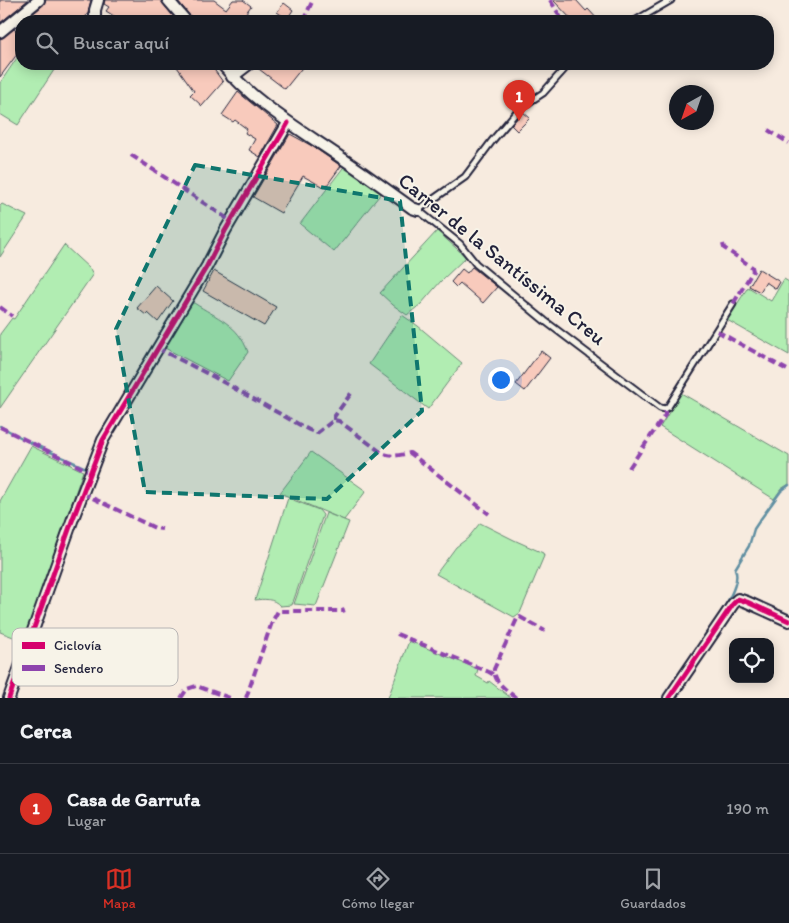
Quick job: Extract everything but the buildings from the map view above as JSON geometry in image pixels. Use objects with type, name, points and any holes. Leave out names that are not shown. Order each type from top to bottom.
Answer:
[{"type":"street","points":[[25,15],[39,0]]},
{"type":"street","points":[[95,15],[98,0]]},
{"type":"street","points":[[168,0],[181,15]]},
{"type":"street","points":[[0,32],[15,24]]},
{"type":"street","name":"Carrer de la Santíssima Creu","points":[[227,70],[232,77],[288,123],[347,161],[412,208],[418,210]]},
{"type":"street","points":[[232,77],[241,70]]},
{"type":"street","points":[[34,628],[103,440],[288,123]]},
{"type":"street","points":[[669,698],[738,599],[789,621]]},
{"type":"street","points":[[9,698],[13,686]]},
{"type":"lane","points":[[645,15],[671,0]]},
{"type":"lane","points":[[418,210],[465,177],[520,108],[544,93],[564,70]]},
{"type":"lane","name":"Carrer de la Santíssima Creu","points":[[418,210],[460,244],[476,264],[545,321],[660,408],[665,409],[673,399],[733,304]]},
{"type":"highlighted area","points":[[195,165],[400,201],[422,411],[327,499],[145,492],[116,329]]},
{"type":"green space","points":[[15,61],[15,70],[54,70],[18,125],[0,114],[0,83]]},
{"type":"green space","points":[[346,164],[383,191],[334,252],[300,224]]},
{"type":"green space","points":[[2,204],[27,216],[0,257],[0,206]]},
{"type":"green space","points":[[437,231],[466,257],[421,304],[407,315],[380,293]]},
{"type":"green space","points":[[64,245],[93,274],[0,408],[0,334],[12,318],[14,319]]},
{"type":"green space","points":[[784,279],[789,282],[789,355],[727,320],[748,287],[771,301]]},
{"type":"green space","points":[[190,303],[194,303],[233,328],[244,342],[248,352],[228,381],[163,347]]},
{"type":"green space","points":[[402,315],[462,363],[428,409],[369,364]]},
{"type":"green space","points":[[681,393],[789,456],[789,484],[781,489],[774,499],[660,427]]},
{"type":"green space","points":[[31,446],[83,471],[29,628],[12,628],[12,636],[0,632],[0,501]]},
{"type":"green space","points":[[311,452],[366,491],[344,520],[280,493]]},
{"type":"green space","points":[[288,498],[319,510],[323,515],[292,605],[280,606],[272,600],[255,600]]},
{"type":"green space","points":[[326,513],[349,522],[316,606],[294,604]]},
{"type":"green space","points":[[480,523],[543,553],[544,556],[520,613],[514,617],[436,574],[456,547],[468,538]]},
{"type":"green space","points":[[409,641],[478,669],[476,676],[488,683],[489,681],[511,698],[388,698]]},
{"type":"waterway","points":[[0,426],[31,443],[88,469]]},
{"type":"waterway","points":[[706,635],[732,593],[735,584],[735,569],[749,546],[754,529],[781,491],[789,485]]},
{"type":"waterway","points":[[64,557],[71,539]]},
{"type":"waterway","points":[[44,614],[57,579]]},
{"type":"waterway","points":[[15,698],[19,686]]},
{"type":"marked path","points":[[306,15],[313,0]]},
{"type":"marked path","points":[[550,0],[559,15]]},
{"type":"marked path","points":[[768,130],[789,143]]},
{"type":"marked path","points":[[131,155],[231,221]]},
{"type":"marked path","points":[[723,244],[724,248],[752,267],[753,271],[733,304]]},
{"type":"marked path","points":[[0,307],[12,316]]},
{"type":"marked path","points":[[717,331],[789,371]]},
{"type":"marked path","points":[[157,348],[214,377],[309,430],[317,433],[334,420],[339,421],[386,455],[393,456],[410,453],[489,514]]},
{"type":"marked path","points":[[334,420],[334,417],[352,392]]},
{"type":"marked path","points":[[629,468],[665,415],[665,409]]},
{"type":"marked path","points":[[0,427],[90,472]]},
{"type":"marked path","points":[[82,493],[155,528],[162,529]]},
{"type":"marked path","points":[[246,698],[272,622],[278,611],[345,610]]},
{"type":"marked path","points":[[516,698],[499,682],[494,669],[517,619],[520,617],[545,631]]},
{"type":"marked path","points":[[397,634],[494,675]]},
{"type":"marked path","points":[[181,698],[187,689],[196,686],[230,698]]},
{"type":"cycle path","points":[[34,628],[103,440],[207,266],[225,231],[288,123]]},
{"type":"cycle path","points":[[669,698],[738,599],[789,621]]},
{"type":"cycle path","points":[[9,698],[13,686]]},
{"type":"place","name":"Casa de Garrufa","points":[[519,121]]}]
